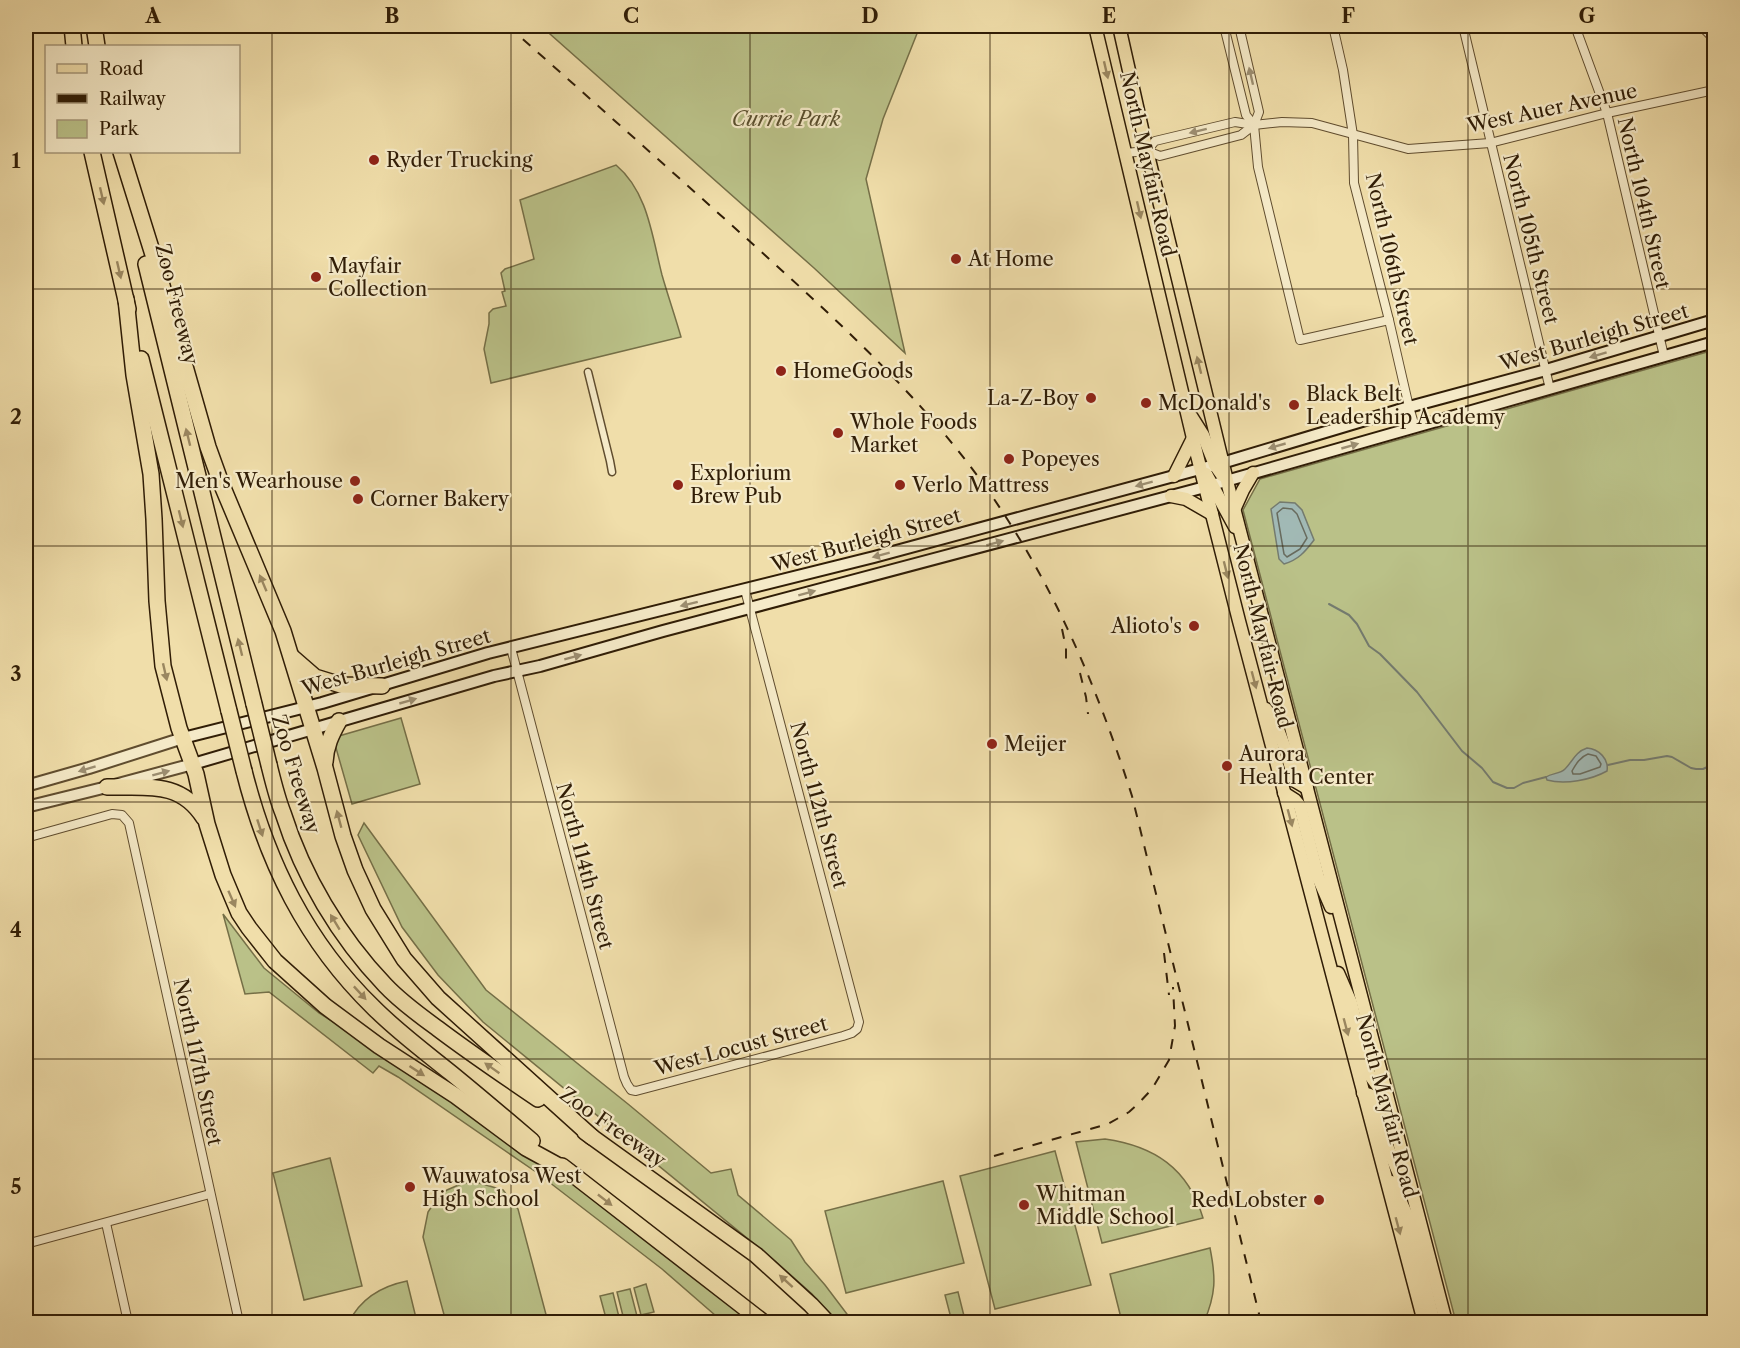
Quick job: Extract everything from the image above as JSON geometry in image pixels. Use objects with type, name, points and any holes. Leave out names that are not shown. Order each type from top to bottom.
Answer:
[{"type":"highway","points":[[72,26],[74,45]]},
{"type":"highway","points":[[94,26],[97,45]]},
{"type":"highway","points":[[92,153],[126,299],[244,771],[262,834],[282,882],[300,915],[336,966],[374,1008],[416,1046],[568,1171],[764,1323]]},
{"type":"highway","points":[[120,153],[155,261],[208,447],[283,631],[325,768],[343,836],[359,879],[378,919],[404,959],[450,1010],[592,1137]]},
{"type":"highway","name":"Zoo Freeway","points":[[120,153],[269,765],[283,814],[307,872],[342,932],[385,985],[409,1007],[756,1256],[811,1305],[827,1323]]},
{"type":"highway","points":[[126,299],[134,375],[150,474],[162,659],[183,738],[193,764],[207,824],[223,875],[239,913],[260,944],[292,978],[324,1006],[379,1047],[456,1096],[526,1148],[568,1171]]},
{"type":"highway","points":[[292,657],[315,677],[341,685],[382,686]]},
{"type":"highway","points":[[325,768],[326,749],[339,721]]},
{"type":"highway","points":[[107,788],[168,789],[186,798],[198,809],[207,824]]},
{"type":"main road","name":"North Mayfair Road","points":[[1095,26],[1200,468]]},
{"type":"main road","name":"North Mayfair Road","points":[[1119,26],[1218,464]]},
{"type":"main road","name":"West Burleigh Street","points":[[26,786],[183,738],[306,707],[481,656],[745,590],[1218,464],[1714,320]]},
{"type":"main road","name":"West Burleigh Street","points":[[26,807],[193,764],[490,677],[1209,486],[1714,342]]},
{"type":"main road","points":[[1186,408],[1227,481]]},
{"type":"main road","points":[[1174,476],[1193,438]]},
{"type":"main road","points":[[1200,468],[1208,476],[1209,486],[1242,539]]},
{"type":"main road","points":[[1234,510],[1253,473]]},
{"type":"main road","name":"North Mayfair Road","points":[[1227,481],[1446,1323]]},
{"type":"main road","name":"North Mayfair Road","points":[[1209,486],[1212,514],[1260,701],[1424,1323]]},
{"type":"main road","points":[[1171,496],[1186,499],[1212,514]]},
{"type":"main road","points":[[1260,701],[1275,724],[1295,781],[1307,788]]},
{"type":"main road","points":[[1284,793],[1300,806],[1318,877],[1346,938]]},
{"type":"main road","points":[[1322,938],[1351,1003],[1369,1074],[1377,1085],[1384,1088]]},
{"type":"main road","points":[[1363,1094],[1370,1095],[1378,1106],[1391,1157],[1416,1211]]},
{"type":"main road","points":[[1379,1154],[1408,1218],[1434,1323]]},
{"type":"street","points":[[1224,26],[1246,115],[1254,125]]},
{"type":"street","points":[[1239,26],[1259,112],[1254,125],[1258,167],[1300,340],[1389,320]]},
{"type":"street","name":"North 106th Street","points":[[1333,26],[1343,70],[1353,135],[1354,183],[1415,427]]},
{"type":"street","name":"North 105th Street","points":[[1463,26],[1550,389]]},
{"type":"street","name":"North 104th Street","points":[[1575,26],[1607,113],[1664,356]]},
{"type":"street","points":[[1701,26],[1714,39]]},
{"type":"street","name":"West Auer Avenue","points":[[1147,151],[1155,141],[1235,122],[1254,125],[1282,122],[1312,123],[1408,149],[1490,142],[1714,90]]},
{"type":"street","name":"West Auer Avenue","points":[[1125,153],[1147,151],[1160,156],[1241,135],[1254,125]]},
{"type":"street","points":[[588,372],[612,472]]},
{"type":"street","name":"North 112th Street","points":[[745,590],[859,1022],[858,1029]]},
{"type":"street","name":"North 114th Street","points":[[511,648],[624,1077],[631,1090]]},
{"type":"street","name":"North 117th Street","points":[[26,838],[112,814],[126,817],[129,823],[239,1323]]},
{"type":"street","name":"West Locust Street","points":[[631,1090],[636,1091],[843,1036],[858,1029]]},
{"type":"street","points":[[26,1244],[210,1194]]},
{"type":"street","points":[[106,1222],[128,1323]]},
{"type":"green space","name":"Currie Park","points":[[541,26],[920,26],[883,119],[866,179],[905,353],[814,268]]},
{"type":"green space","points":[[616,165],[627,176],[642,201],[681,337],[491,383],[484,349],[489,313],[493,309],[506,306],[502,292],[505,291],[501,273],[505,269],[534,259],[520,200]]},
{"type":"green space","points":[[1714,350],[1714,1322],[1456,1322],[1243,510],[1260,479]]},
{"type":"green space","points":[[401,718],[420,784],[352,804],[334,741],[339,736]]},
{"type":"green space","points":[[364,823],[486,990],[711,1173],[731,1169],[738,1195],[791,1240],[805,1262],[853,1322],[834,1322],[812,1294],[775,1261],[483,1022],[438,975],[402,927],[358,835]]},
{"type":"green space","points":[[223,914],[264,968],[319,1013],[401,1064],[565,1177],[751,1317],[748,1322],[723,1322],[662,1269],[536,1172],[398,1077],[379,1066],[373,1073],[269,992],[245,994]]},
{"type":"green space","points":[[1105,1139],[1139,1147],[1167,1162],[1188,1186],[1203,1218],[1102,1243],[1076,1142]]},
{"type":"green space","points":[[1055,1151],[1091,1285],[995,1309],[960,1176]]},
{"type":"green space","points":[[330,1158],[362,1286],[304,1300],[273,1173]]},
{"type":"green space","points":[[943,1181],[964,1263],[846,1293],[825,1211]]},
{"type":"green space","points":[[463,1183],[479,1183],[503,1190],[518,1209],[548,1322],[446,1322],[423,1237],[428,1212],[436,1200],[447,1190]]},
{"type":"green space","points":[[1210,1248],[1214,1286],[1204,1322],[1122,1322],[1110,1274]]},
{"type":"green space","points":[[407,1281],[417,1322],[349,1322],[360,1306],[373,1294]]},
{"type":"green space","points":[[646,1284],[654,1312],[641,1315],[634,1288]]},
{"type":"green space","points":[[630,1289],[637,1316],[624,1320],[617,1292]]},
{"type":"green space","points":[[958,1292],[965,1320],[952,1322],[945,1295]]},
{"type":"green space","points":[[613,1293],[620,1321],[607,1322],[600,1296]]},
{"type":"water","points":[[1280,502],[1295,503],[1302,510],[1314,540],[1301,555],[1284,564],[1279,559],[1271,509]]},
{"type":"water","points":[[1587,748],[1602,755],[1607,771],[1578,781],[1547,780],[1546,777],[1563,771],[1577,754]]},
{"type":"waterway","points":[[1329,604],[1349,615],[1357,624],[1369,646],[1380,654],[1417,692],[1462,751],[1482,768],[1493,782],[1507,788],[1514,788],[1523,783],[1546,777]]},
{"type":"waterway","points":[[1608,765],[1667,756],[1696,769],[1703,769],[1714,764]]},
{"type":"railway","points":[[508,26],[781,270],[883,367],[946,436],[975,473],[1023,544],[1077,649],[1132,796],[1261,1322]]},
{"type":"railway","points":[[1062,629],[1066,648],[1066,667]]},
{"type":"railway","points":[[1080,673],[1088,714]]},
{"type":"railway","points":[[1164,953],[1169,995]]},
{"type":"railway","points":[[994,1156],[1108,1124],[1137,1105],[1152,1089],[1169,1060],[1175,1026],[1173,987]]},
{"type":"place","name":"Ryder Trucking","points":[[374,160]]},
{"type":"place","name":"At Home","points":[[956,259]]},
{"type":"place","name":"Mayfair Collection","points":[[316,277]]},
{"type":"place","name":"HomeGoods","points":[[781,371]]},
{"type":"place","name":"La-Z-Boy","points":[[1091,398]]},
{"type":"place","name":"McDonald's","points":[[1146,403]]},
{"type":"place","name":"Black Belt Leadership Academy","points":[[1294,405]]},
{"type":"place","name":"Whole Foods Market","points":[[838,433]]},
{"type":"place","name":"Popeyes","points":[[1009,459]]},
{"type":"place","name":"Men's Wearhouse","points":[[355,481]]},
{"type":"place","name":"Explorium Brew Pub","points":[[678,485]]},
{"type":"place","name":"Verlo Mattress","points":[[900,485]]},
{"type":"place","name":"Corner Bakery","points":[[358,499]]},
{"type":"place","name":"Alioto's","points":[[1194,626]]},
{"type":"place","name":"Meijer","points":[[992,744]]},
{"type":"place","name":"Aurora Health Center","points":[[1227,766]]},
{"type":"place","name":"Wauwatosa West High School","points":[[410,1187]]},
{"type":"place","name":"Red Lobster","points":[[1319,1200]]},
{"type":"place","name":"Whitman Middle School","points":[[1024,1205]]}]
